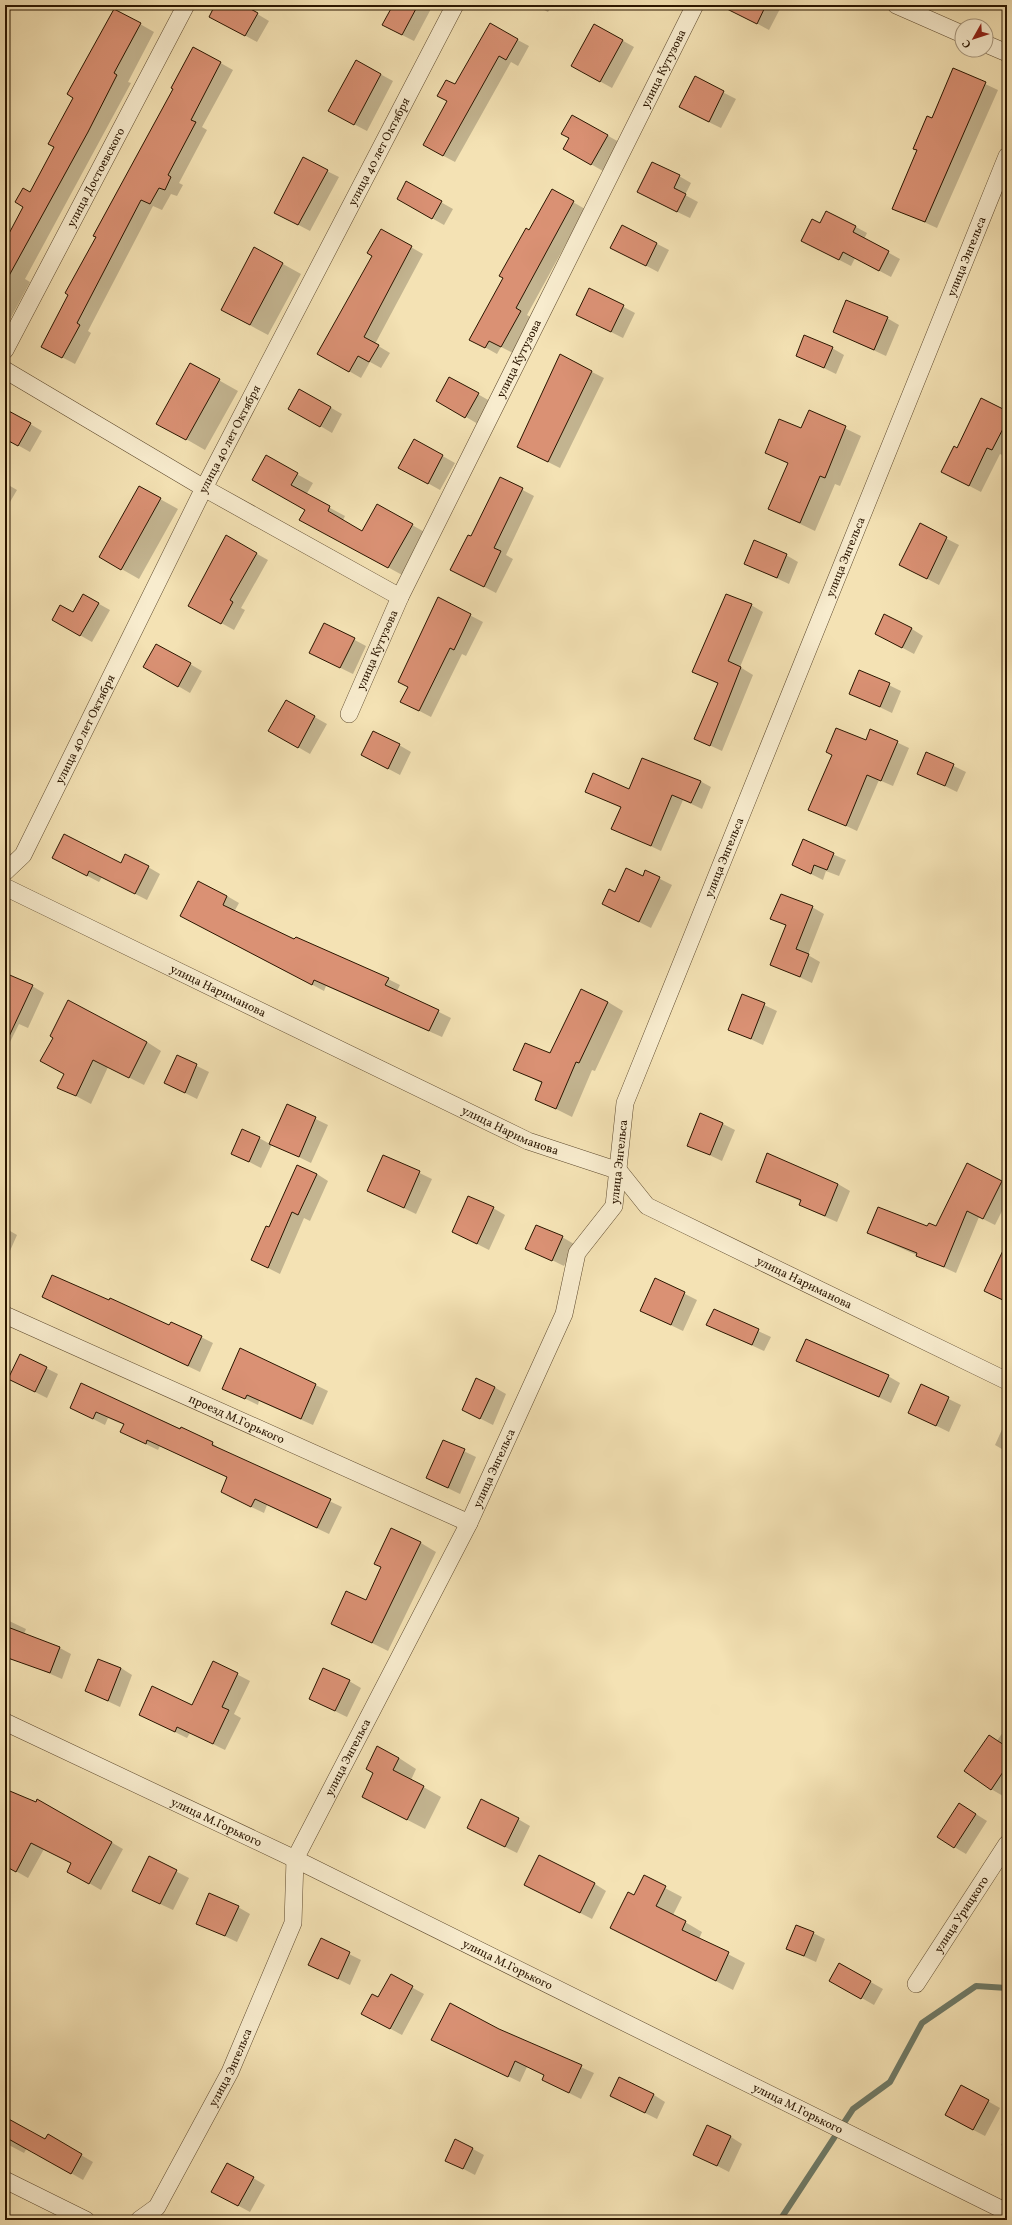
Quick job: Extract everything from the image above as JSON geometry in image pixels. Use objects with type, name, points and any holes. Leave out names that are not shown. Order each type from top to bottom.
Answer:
[{"type":"street","name":"улица Достоевского","points":[[5,350],[186,5]]},
{"type":"street","name":"улица 40 лет Октября","points":[[5,872],[23,856],[204,488],[455,5]]},
{"type":"street","name":"улица Кутузова","points":[[349,714],[400,597],[695,5]]},
{"type":"street","points":[[896,5],[954,30]]},
{"type":"street","points":[[994,47],[1007,53]]},
{"type":"street","name":"улица Энгельса","points":[[139,2220],[157,2207],[230,2072],[293,1923],[295,1859],[469,1523],[564,1314],[577,1253],[614,1206],[619,1171],[625,1103],[1007,156]]},
{"type":"street","points":[[5,370],[204,488],[400,597]]},
{"type":"street","name":"улица Нариманова","points":[[5,887],[528,1141],[619,1171],[647,1206],[1007,1381]]},
{"type":"street","name":"проезд М.Горького","points":[[5,1315],[469,1523]]},
{"type":"street","name":"улица М.Горького","points":[[5,1722],[295,1859],[1007,2212]]},
{"type":"street","name":"улица Урицкого","points":[[916,1984],[1007,1844]]},
{"type":"street","points":[[5,2180],[86,2220]]},
{"type":"building","points":[[215,5],[243,5],[258,13],[245,36],[209,17]]},
{"type":"building","points":[[393,5],[418,5],[402,35],[382,25]]},
{"type":"building","points":[[719,5],[766,5],[757,24]]},
{"type":"building","points":[[114,9],[141,23],[114,73],[117,75],[88,132],[5,283],[5,241],[23,207],[15,202],[23,188],[30,192],[54,147],[48,144],[73,98],[67,94]]},
{"type":"building","points":[[490,23],[518,39],[506,60],[499,56],[443,156],[423,145],[447,101],[437,96],[446,80],[455,84]]},
{"type":"building","points":[[594,24],[623,40],[600,82],[571,66]]},
{"type":"building","points":[[193,47],[221,62],[191,120],[196,122],[168,175],[171,177],[165,190],[159,188],[150,204],[141,200],[77,323],[80,325],[62,358],[41,347],[68,295],[65,293],[96,237],[93,236],[173,89],[171,88]]},
{"type":"building","points":[[356,60],[381,74],[354,125],[328,111]]},
{"type":"building","points":[[953,68],[986,82],[925,222],[892,209],[917,150],[913,149],[927,116],[932,118]]},
{"type":"building","points":[[695,76],[724,91],[709,122],[679,107]]},
{"type":"building","points":[[572,115],[608,135],[591,165],[563,149],[569,138],[561,134]]},
{"type":"building","points":[[303,157],[328,170],[298,225],[274,213]]},
{"type":"building","points":[[652,162],[680,175],[674,188],[686,194],[677,212],[637,192]]},
{"type":"building","points":[[406,181],[442,201],[432,219],[397,199]]},
{"type":"building","points":[[552,189],[574,201],[516,308],[521,311],[501,347],[489,341],[485,348],[469,340],[503,278],[499,276],[526,228],[529,230]]},
{"type":"building","points":[[826,211],[856,226],[853,232],[889,251],[879,271],[843,252],[839,260],[801,241],[812,219],[820,223]]},
{"type":"building","points":[[622,225],[657,243],[646,266],[610,248]]},
{"type":"building","points":[[381,229],[412,246],[364,337],[379,345],[369,362],[358,356],[349,372],[317,354],[372,256],[367,253]]},
{"type":"building","points":[[254,247],[283,263],[250,325],[221,310]]},
{"type":"building","points":[[589,288],[624,305],[611,332],[576,315]]},
{"type":"building","points":[[846,300],[888,317],[874,350],[833,332]]},
{"type":"building","points":[[804,335],[833,347],[824,368],[796,356]]},
{"type":"building","points":[[560,354],[592,371],[548,462],[517,447]]},
{"type":"building","points":[[190,363],[220,379],[186,440],[156,424]]},
{"type":"building","points":[[449,377],[479,393],[465,418],[436,401]]},
{"type":"building","points":[[299,389],[331,407],[320,427],[288,409]]},
{"type":"building","points":[[981,398],[1007,411],[1007,421],[992,450],[987,448],[969,486],[941,472],[954,446],[957,448]]},
{"type":"building","points":[[5,409],[31,423],[18,446],[5,439]]},
{"type":"building","points":[[809,410],[846,426],[825,478],[820,476],[800,523],[768,509],[788,463],[765,453],[779,419],[801,428]]},
{"type":"building","points":[[414,439],[443,455],[428,484],[398,468]]},
{"type":"building","points":[[266,455],[298,473],[291,485],[330,506],[328,511],[362,531],[377,504],[413,524],[388,568],[299,520],[305,510],[252,480]]},
{"type":"building","points":[[500,477],[523,488],[494,548],[501,551],[484,587],[450,570],[468,535],[471,536]]},
{"type":"building","points":[[139,486],[161,498],[121,570],[99,557]]},
{"type":"building","points":[[920,523],[947,537],[927,579],[899,565]]},
{"type":"building","points":[[226,535],[257,553],[230,600],[233,602],[221,624],[188,606]]},
{"type":"building","points":[[754,540],[787,554],[777,578],[744,564]]},
{"type":"building","points":[[83,594],[99,603],[80,636],[52,620],[60,605],[73,612]]},
{"type":"building","points":[[726,594],[752,604],[728,661],[741,667],[710,746],[694,739],[718,683],[692,672]]},
{"type":"building","points":[[438,597],[471,614],[454,650],[450,648],[419,711],[400,702],[408,687],[398,682]]},
{"type":"building","points":[[884,614],[912,628],[902,648],[875,634]]},
{"type":"building","points":[[324,623],[355,638],[340,668],[309,653]]},
{"type":"building","points":[[156,644],[191,663],[178,687],[143,667]]},
{"type":"building","points":[[859,670],[890,683],[880,707],[849,694]]},
{"type":"building","points":[[286,700],[315,716],[298,748],[268,731]]},
{"type":"building","points":[[836,728],[866,740],[870,729],[898,741],[881,781],[867,775],[846,826],[808,810],[832,755],[826,752]]},
{"type":"building","points":[[373,731],[400,744],[388,769],[361,755]]},
{"type":"building","points":[[926,752],[954,764],[945,786],[917,774]]},
{"type":"building","points":[[642,758],[701,781],[691,803],[672,795],[651,846],[611,829],[621,807],[585,792],[593,773],[629,789]]},
{"type":"building","points":[[64,834],[121,863],[125,854],[149,866],[135,894],[89,871],[87,876],[52,858]]},
{"type":"building","points":[[803,839],[834,853],[827,870],[814,865],[811,874],[792,865]]},
{"type":"building","points":[[626,868],[643,876],[645,870],[660,877],[639,922],[602,904],[609,889],[615,892]]},
{"type":"building","points":[[198,881],[227,896],[223,905],[294,939],[296,937],[389,978],[385,985],[439,1010],[429,1031],[314,980],[312,985],[180,916]]},
{"type":"building","points":[[781,894],[813,906],[796,949],[809,954],[800,977],[770,965],[786,925],[770,919]]},
{"type":"building","points":[[5,973],[33,985],[5,1045]]},
{"type":"building","points":[[581,989],[608,1002],[579,1063],[576,1062],[556,1109],[535,1100],[542,1082],[513,1070],[525,1043],[550,1053]]},
{"type":"building","points":[[742,994],[765,1003],[751,1039],[728,1030]]},
{"type":"building","points":[[68,1000],[147,1042],[129,1078],[93,1060],[76,1096],[57,1088],[64,1074],[40,1061],[53,1038],[50,1036]]},
{"type":"building","points":[[177,1055],[197,1064],[185,1093],[164,1083]]},
{"type":"building","points":[[287,1104],[316,1117],[299,1157],[269,1144]]},
{"type":"building","points":[[700,1113],[723,1123],[710,1155],[687,1146]]},
{"type":"building","points":[[242,1129],[260,1137],[249,1162],[231,1154]]},
{"type":"building","points":[[767,1153],[838,1184],[825,1216],[799,1205],[801,1200],[756,1182]]},
{"type":"building","points":[[383,1155],[420,1171],[404,1208],[367,1191]]},
{"type":"building","points":[[967,1163],[1002,1181],[983,1219],[967,1211],[944,1267],[916,1256],[917,1253],[867,1233],[878,1207],[927,1226],[929,1223],[936,1226]]},
{"type":"building","points":[[297,1165],[317,1174],[298,1215],[292,1212],[268,1268],[251,1260],[266,1226],[269,1227]]},
{"type":"building","points":[[468,1196],[494,1207],[477,1244],[452,1232]]},
{"type":"building","points":[[536,1225],[563,1236],[552,1261],[525,1249]]},
{"type":"building","points":[[1007,1242],[1007,1302],[984,1291]]},
{"type":"building","points":[[52,1275],[109,1300],[110,1298],[169,1325],[171,1322],[202,1336],[188,1366],[42,1297]]},
{"type":"building","points":[[655,1278],[685,1292],[671,1325],[640,1311]]},
{"type":"building","points":[[714,1309],[759,1329],[752,1345],[706,1325]]},
{"type":"building","points":[[806,1339],[889,1375],[879,1397],[796,1361]]},
{"type":"building","points":[[240,1348],[316,1384],[301,1419],[247,1395],[245,1399],[222,1389]]},
{"type":"building","points":[[20,1354],[47,1367],[35,1392],[8,1379]]},
{"type":"building","points":[[476,1378],[495,1387],[480,1419],[462,1410]]},
{"type":"building","points":[[81,1383],[180,1429],[181,1427],[213,1442],[212,1445],[331,1499],[317,1528],[255,1499],[251,1507],[221,1492],[227,1477],[147,1440],[146,1444],[120,1432],[124,1424],[96,1412],[93,1419],[70,1408]]},
{"type":"building","points":[[921,1384],[949,1397],[936,1426],[908,1413]]},
{"type":"building","points":[[443,1440],[465,1449],[448,1488],[426,1478]]},
{"type":"building","points":[[391,1528],[421,1542],[372,1643],[331,1624],[346,1591],[366,1600],[381,1567],[374,1564]]},
{"type":"building","points":[[5,1626],[60,1647],[50,1673],[5,1657]]},
{"type":"building","points":[[98,1659],[121,1668],[108,1701],[85,1691]]},
{"type":"building","points":[[213,1661],[238,1673],[222,1707],[229,1710],[213,1744],[177,1727],[175,1732],[139,1715],[152,1686],[192,1705]]},
{"type":"building","points":[[323,1668],[350,1680],[335,1711],[309,1699]]},
{"type":"building","points":[[989,1735],[1007,1747],[1007,1766],[991,1790],[964,1771]]},
{"type":"building","points":[[377,1746],[399,1758],[393,1770],[424,1786],[407,1820],[362,1797],[373,1773],[366,1769]]},
{"type":"building","points":[[5,1789],[36,1802],[37,1799],[112,1842],[89,1884],[67,1872],[71,1863],[31,1843],[16,1872],[5,1866]]},
{"type":"building","points":[[481,1799],[519,1818],[505,1847],[467,1828]]},
{"type":"building","points":[[959,1803],[976,1814],[954,1848],[937,1837]]},
{"type":"building","points":[[539,1855],[595,1883],[580,1913],[524,1885]]},
{"type":"building","points":[[149,1856],[177,1870],[160,1904],[132,1891]]},
{"type":"building","points":[[644,1875],[666,1886],[656,1906],[686,1921],[682,1930],[729,1952],[716,1981],[610,1928],[628,1892],[634,1895]]},
{"type":"building","points":[[209,1893],[239,1906],[225,1936],[196,1924]]},
{"type":"building","points":[[796,1925],[814,1932],[804,1956],[786,1949]]},
{"type":"building","points":[[321,1938],[350,1952],[338,1979],[308,1965]]},
{"type":"building","points":[[839,1963],[871,1981],[861,1999],[829,1981]]},
{"type":"building","points":[[391,1974],[413,1986],[390,2029],[361,2014],[372,1994],[378,1997]]},
{"type":"building","points":[[450,2003],[499,2029],[582,2065],[569,2093],[542,2080],[544,2075],[515,2061],[508,2077],[431,2040]]},
{"type":"building","points":[[619,2077],[654,2094],[645,2113],[610,2096]]},
{"type":"building","points":[[961,2085],[989,2100],[973,2130],[945,2115]]},
{"type":"building","points":[[5,2117],[45,2139],[48,2134],[82,2154],[71,2174],[5,2137]]},
{"type":"building","points":[[707,2125],[731,2136],[717,2166],[693,2155]]},
{"type":"building","points":[[455,2139],[473,2148],[463,2169],[445,2161]]},
{"type":"building","points":[[227,2163],[254,2177],[238,2206],[211,2192]]},
{"type":"waterway","points":[[780,2220],[853,2109],[890,2082],[922,2023],[976,1986],[1007,1988]]}]
